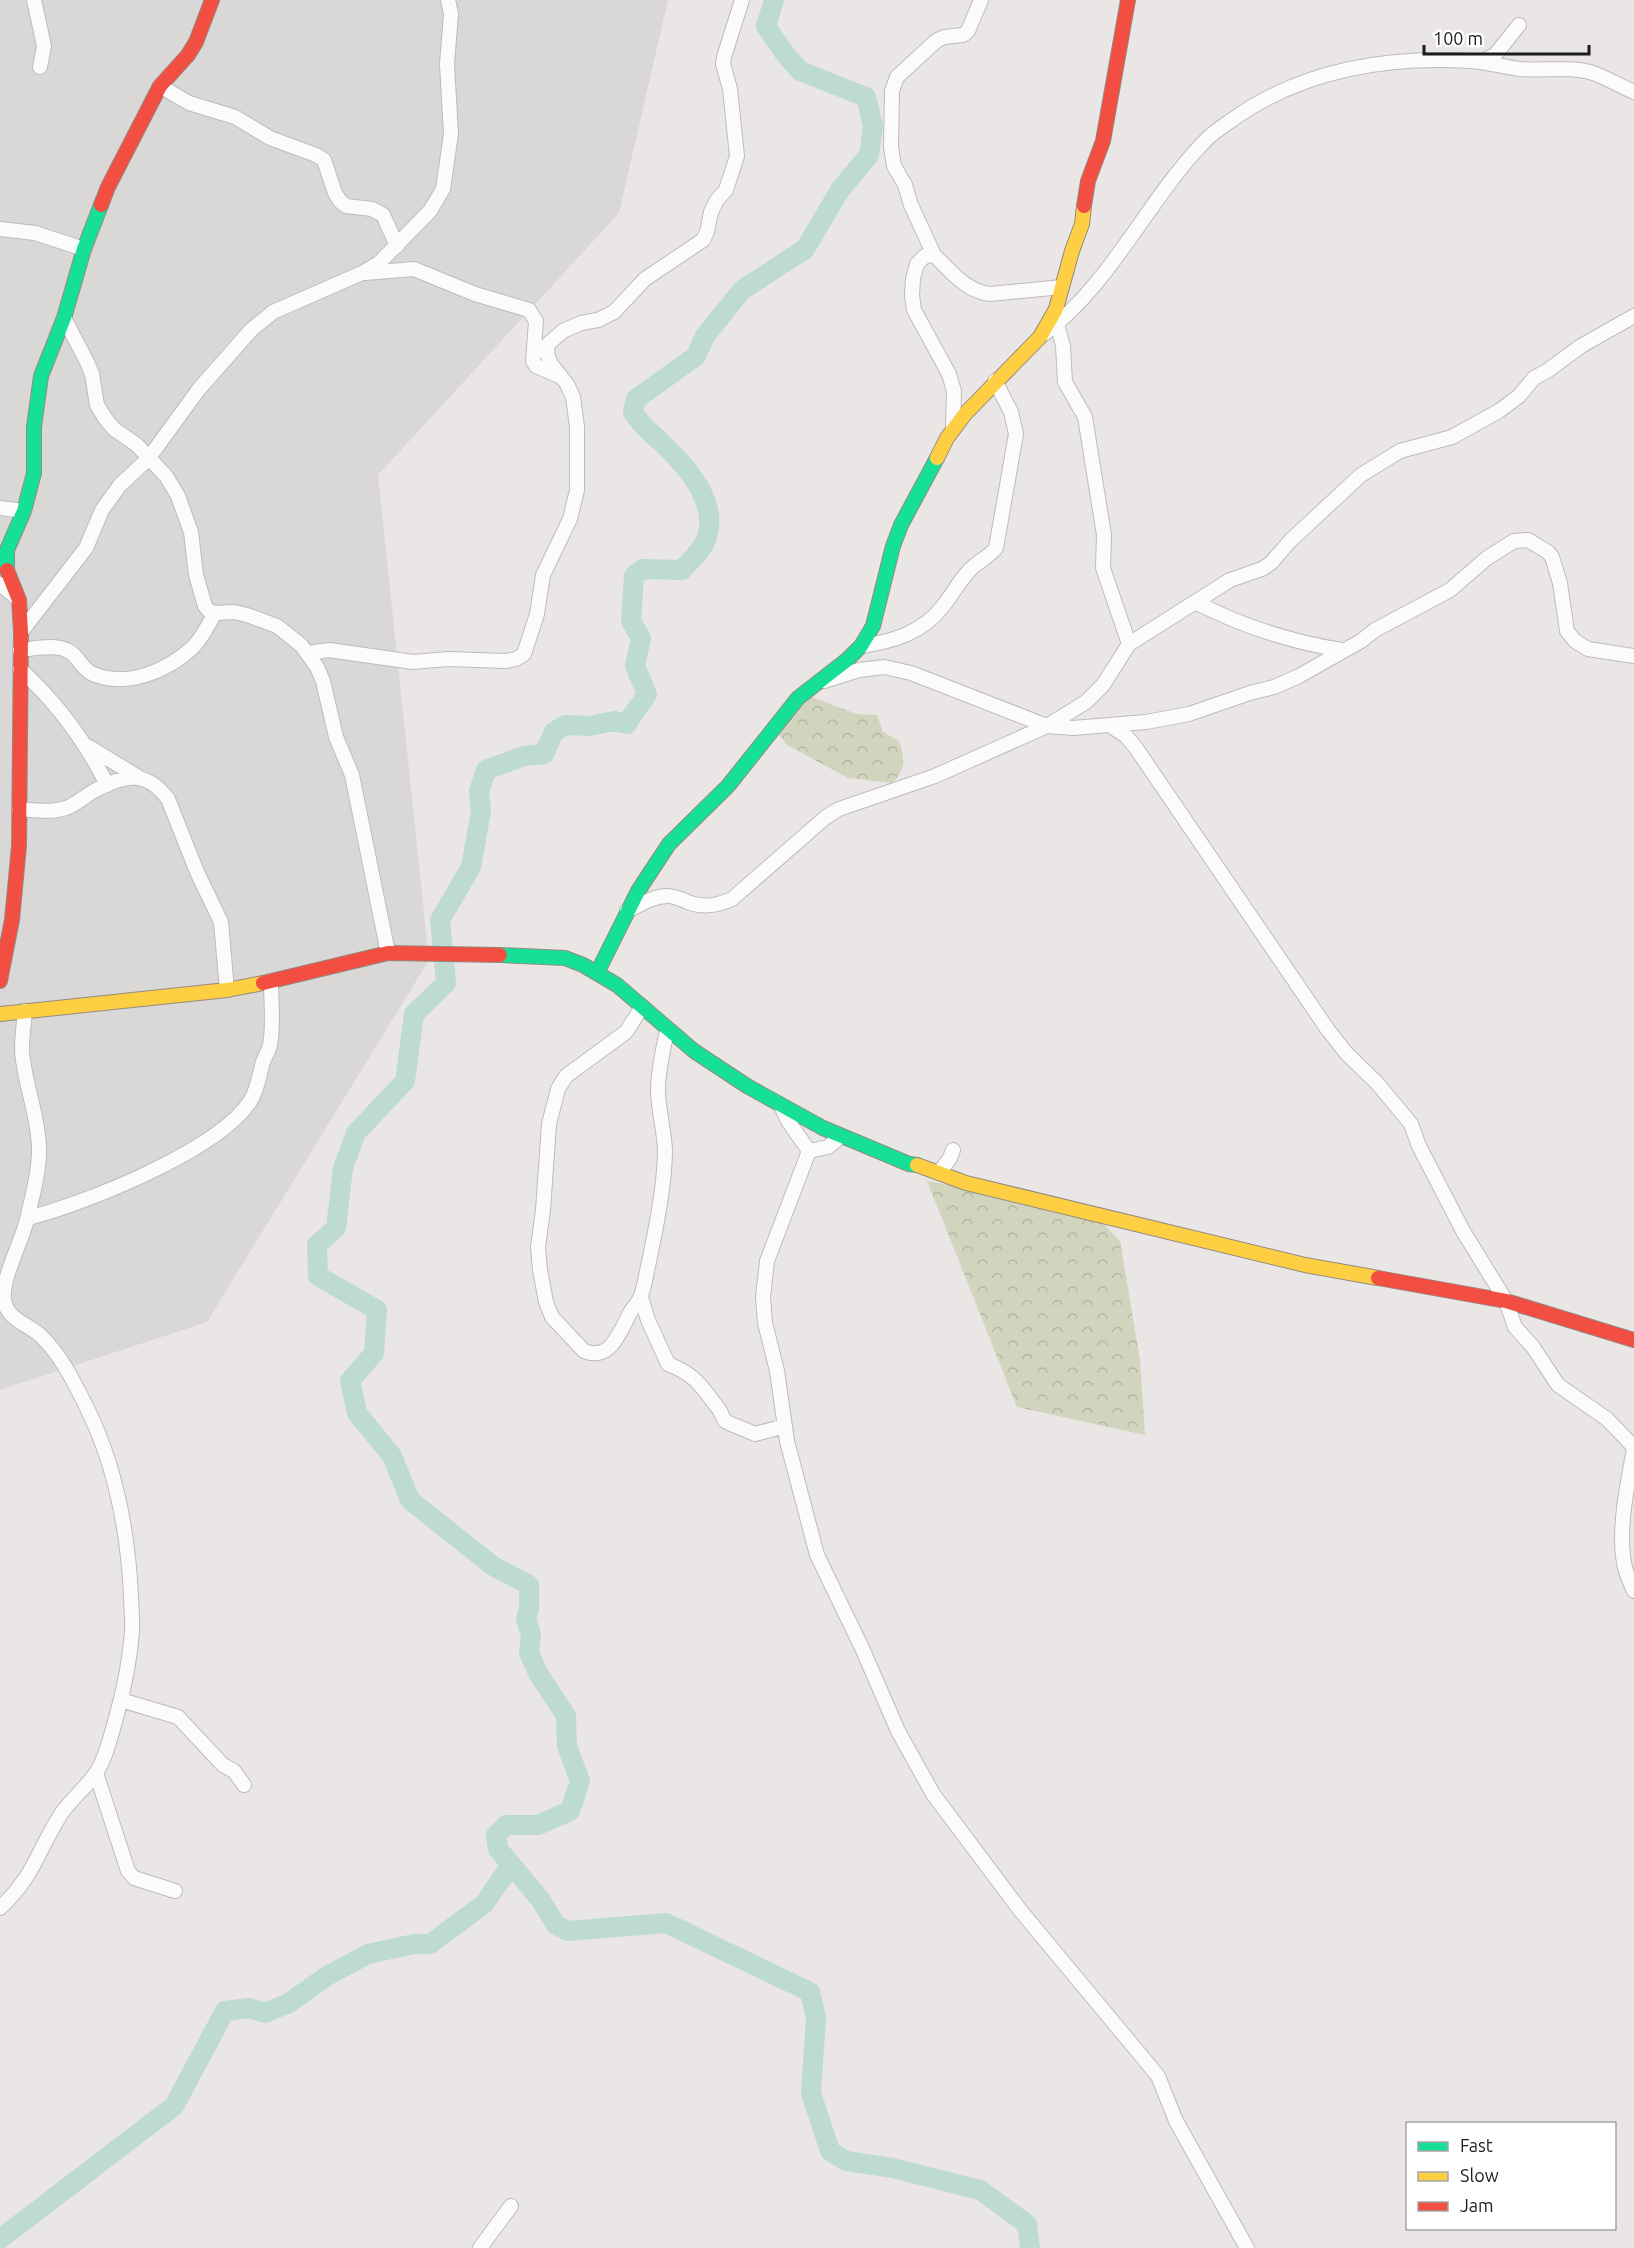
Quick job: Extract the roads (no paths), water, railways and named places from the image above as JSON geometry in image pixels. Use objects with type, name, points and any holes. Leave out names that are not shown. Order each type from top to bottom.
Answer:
[{"type":"street","points":[[34,0],[44,46],[40,67]]},
{"type":"street","points":[[0,981],[12,920],[19,846],[21,633],[19,600],[6,561],[9,541],[24,511],[34,473],[34,427],[41,376],[64,318],[84,249],[108,187],[160,86],[188,55],[196,42],[212,0]]},
{"type":"street","points":[[21,633],[86,548],[102,510],[120,485],[148,459],[199,389],[259,324],[273,312],[379,264],[430,211],[443,189],[452,134],[447,64],[451,14],[448,0]]},
{"type":"street","points":[[309,653],[329,650],[413,662],[448,659],[506,661],[524,654],[537,614],[543,575],[570,519],[577,490],[577,427],[573,398],[567,384],[547,354],[548,344],[563,330],[598,320],[614,312],[645,279],[684,252],[697,246],[707,232],[711,212],[717,200],[726,190],[737,156],[730,89],[723,64],[742,0]]},
{"type":"street","points":[[981,0],[968,32],[936,41],[897,77],[892,91],[891,147],[894,165],[934,255],[969,289],[990,294],[1062,287]]},
{"type":"street","points":[[1040,337],[1056,309],[1082,224],[1088,181],[1103,141],[1128,0]]},
{"type":"street","points":[[1480,62],[1495,55],[1519,25]]},
{"type":"street","points":[[597,973],[627,911],[669,844],[728,786],[798,699],[861,646],[873,626],[893,546],[901,525],[953,429],[995,381],[1040,337],[1073,309],[1114,262],[1172,179],[1205,140],[1256,103],[1318,76],[1359,66],[1442,60],[1480,62],[1518,69],[1592,73],[1634,92]]},
{"type":"street","points":[[160,86],[189,103],[235,117],[270,138],[324,160],[340,201],[346,206],[372,208],[383,215],[397,246]]},
{"type":"street","points":[[0,229],[35,233],[84,249]]},
{"type":"street","points":[[934,255],[925,256],[917,264],[912,295],[914,310],[949,374],[954,391],[953,429]]},
{"type":"street","points":[[362,273],[414,269],[476,294],[529,309],[536,321],[533,361],[536,366],[559,375]]},
{"type":"street","points":[[627,911],[649,900],[665,896],[706,906],[732,899],[826,817],[839,809],[935,776],[1047,726],[1086,702],[1103,685],[1129,644],[1142,633],[1197,603],[1230,580],[1252,574],[1271,563],[1296,535],[1362,476],[1400,451],[1452,437],[1499,411],[1519,396],[1534,378],[1581,345],[1634,316]]},
{"type":"street","points":[[64,318],[92,374],[97,405],[105,418],[114,429],[137,445],[166,476],[181,504],[191,532],[205,606],[209,611],[215,613],[234,612],[261,619],[291,635],[309,653],[323,681],[336,737],[352,775],[388,953]]},
{"type":"street","points":[[1057,324],[1063,346],[1065,382],[1084,417],[1104,535],[1103,568],[1129,644]]},
{"type":"street","points":[[861,646],[896,639],[926,623],[942,608],[957,584],[973,566],[996,548],[1016,434],[1011,412],[995,381]]},
{"type":"street","points":[[0,508],[24,511]]},
{"type":"street","points":[[817,684],[859,670],[884,667],[911,673],[1047,726],[1073,728],[1111,726],[1189,714],[1274,687],[1299,676],[1450,590],[1501,548],[1514,541],[1528,540],[1548,552],[1555,562],[1567,631],[1575,641],[1588,649],[1634,656]]},
{"type":"street","points":[[0,584],[19,600]]},
{"type":"street","points":[[1197,603],[1245,624],[1319,646],[1342,650]]},
{"type":"street","points":[[20,650],[60,648],[72,653],[81,666],[91,673],[103,677],[131,679],[160,668],[194,647],[215,613]]},
{"type":"street","points":[[20,669],[43,690],[86,745],[107,785]]},
{"type":"street","points":[[1111,726],[1126,736],[1136,748],[1328,1030],[1411,1124],[1419,1146],[1463,1231],[1506,1302],[1515,1327],[1533,1347],[1558,1385],[1607,1419],[1632,1445],[1634,1449],[1623,1526],[1622,1554],[1634,1591]]},
{"type":"street","points":[[86,745],[138,777],[147,779],[168,799],[203,886],[217,912],[223,934],[227,990]]},
{"type":"street","points":[[19,809],[48,811],[67,808],[107,785],[122,779],[138,777]]},
{"type":"street","points":[[1,1011],[25,1011],[227,990],[388,953],[469,953],[565,958],[579,962],[597,973],[695,1052],[781,1106],[840,1137],[909,1164],[966,1183],[1305,1265],[1506,1302],[1634,1340]]},
{"type":"street","points":[[28,1218],[80,1202],[172,1161],[208,1140],[246,1108],[257,1088],[263,1059],[270,1048],[271,981]]},
{"type":"street","points":[[642,1007],[626,1032],[566,1076],[558,1089],[549,1124],[538,1247],[540,1270],[546,1302],[552,1317],[584,1351],[599,1353],[618,1340],[630,1312],[641,1297],[658,1210],[665,1157],[665,1136],[658,1090],[667,1031]]},
{"type":"street","points":[[0,1908],[25,1882],[60,1815],[75,1794],[96,1773],[113,1729],[121,1700],[129,1663],[132,1628],[125,1536],[101,1439],[86,1406],[57,1355],[41,1336],[27,1325],[15,1320],[4,1310],[7,1282],[28,1218],[40,1150],[38,1124],[22,1058],[25,1011]]},
{"type":"street","points":[[781,1106],[788,1121],[809,1151]]},
{"type":"street","points":[[809,1151],[828,1147],[840,1137]]},
{"type":"street","points":[[939,1173],[953,1150]]},
{"type":"street","points":[[809,1151],[771,1248],[765,1278],[765,1323],[777,1371],[785,1426],[817,1555],[862,1648],[898,1731],[928,1785],[1020,1910],[1158,2076],[1176,2121],[1247,2248]]},
{"type":"street","points":[[641,1297],[648,1320],[668,1364],[686,1371],[697,1380],[719,1409],[725,1421],[729,1424],[740,1425],[755,1434],[785,1426]]},
{"type":"street","points":[[121,1700],[178,1718],[223,1765],[234,1770],[244,1785]]},
{"type":"street","points":[[96,1773],[128,1871],[134,1878],[175,1891]]},
{"type":"street","points":[[480,2248],[512,2206]]},
{"type":"waterway","points":[[774,0],[766,26],[800,71],[866,97],[873,126],[869,155],[840,190],[805,249],[742,290],[705,336],[696,356],[636,399],[633,412],[636,417],[682,464],[699,487],[708,511],[707,537],[700,551],[682,570],[643,569],[634,576],[631,621],[641,638],[635,666],[647,694],[627,724],[614,721],[589,726],[565,725],[554,732],[544,754],[524,756],[486,770],[479,791],[481,811],[471,867],[440,920],[446,983],[414,1014],[405,1081],[356,1133],[343,1168],[336,1228],[317,1245],[318,1276],[377,1310],[374,1353],[350,1381],[357,1413],[392,1456],[410,1500],[493,1566],[529,1585],[529,1609],[526,1619],[531,1635],[529,1653],[538,1673],[566,1716],[567,1746],[580,1781],[570,1811],[538,1825],[506,1825],[496,1835],[498,1849],[540,1899],[556,1925],[568,1931],[666,1923],[810,1992],[816,2018],[811,2093],[830,2151],[846,2161],[893,2168],[980,2190],[1027,2224],[1030,2248]]},
{"type":"waterway","points":[[0,2239],[174,2106],[225,2011],[249,2008],[265,2013],[289,2003],[327,1976],[368,1954],[414,1944],[430,1944],[484,1904],[511,1865]]}]
